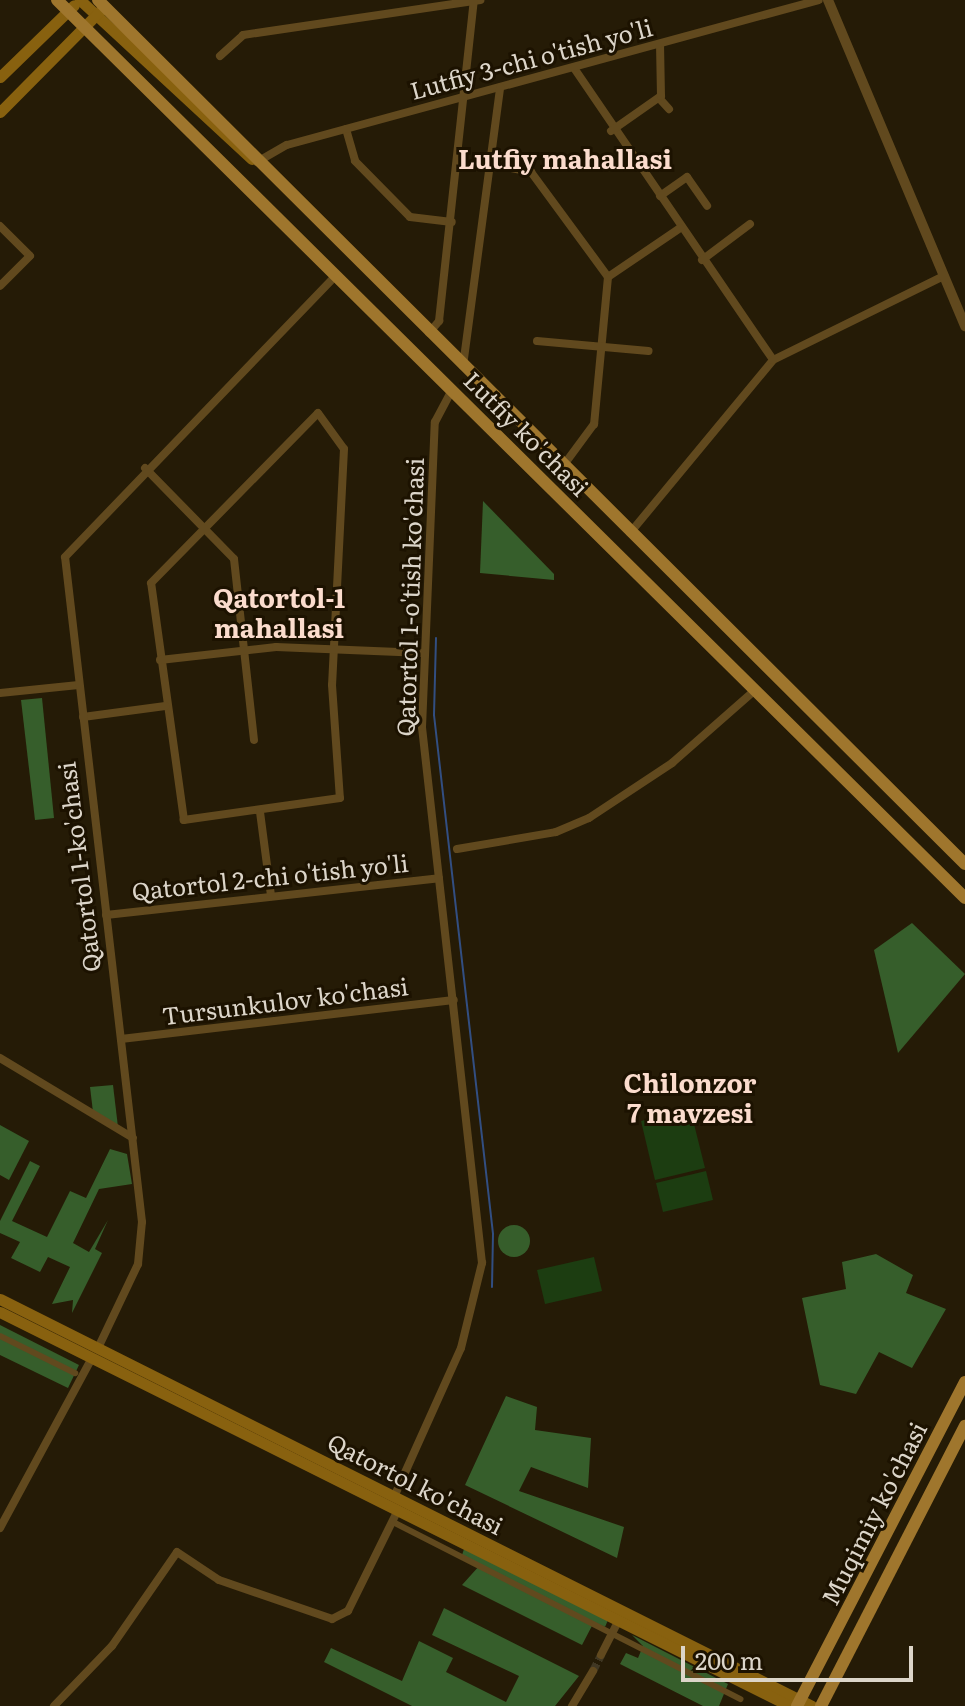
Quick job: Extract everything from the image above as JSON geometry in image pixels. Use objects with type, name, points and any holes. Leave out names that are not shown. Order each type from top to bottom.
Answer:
[{"type":"main road","name":"Lutfiy ko'chasi","points":[[57,0],[965,898]]},
{"type":"main road","name":"Lutfiy ko'chasi","points":[[79,0],[102,5],[302,208],[965,864]]},
{"type":"main road","points":[[0,77],[79,0]]},
{"type":"main road","points":[[0,112],[85,27],[102,5]]},
{"type":"main road","points":[[286,225],[289,210],[302,208]]},
{"type":"main road","points":[[759,694],[777,694],[778,679]]},
{"type":"main road","points":[[808,742],[811,728],[825,726]]},
{"type":"main road","name":"Qatortol ko'chasi","points":[[0,1299],[95,1353],[396,1507],[800,1705]]},
{"type":"main road","name":"Qatortol ko'chasi","points":[[0,1312],[95,1353]]},
{"type":"main road","name":"Muqimiy ko'chasi","points":[[800,1705],[965,1387]]},
{"type":"main road","name":"Muqimiy ko'chasi","points":[[821,1706],[965,1426]]},
{"type":"main road","points":[[873,1560],[891,1570]]},
{"type":"street","points":[[220,56],[243,35],[476,0],[439,321],[429,333]]},
{"type":"street","name":"Lutfiy 3-chi o'tish yo'li","points":[[256,162],[272,149],[819,0]]},
{"type":"street","points":[[828,0],[940,278],[965,326]]},
{"type":"street","points":[[611,131],[659,98],[665,77],[660,45]]},
{"type":"street","points":[[574,68],[611,131],[660,196],[773,360]]},
{"type":"street","points":[[462,366],[500,87]]},
{"type":"street","points":[[659,98],[669,109]]},
{"type":"street","points":[[346,129],[355,161],[410,217],[452,222]]},
{"type":"street","points":[[491,164],[528,169],[608,277],[594,424],[563,466]]},
{"type":"street","points":[[660,196],[687,177],[707,206]]},
{"type":"street","points":[[702,260],[750,224]]},
{"type":"street","points":[[0,226],[30,256],[0,286]]},
{"type":"street","points":[[608,277],[680,228]]},
{"type":"street","name":"Qatortol 1-ko'chasi","points":[[0,1528],[95,1353],[141,1252],[133,1138],[66,553],[145,468],[336,275]]},
{"type":"street","points":[[630,533],[773,360],[940,278]]},
{"type":"street","points":[[537,341],[649,351]]},
{"type":"street","name":"Qatortol 1-o'tish ko'chasi","points":[[54,1706],[112,1646],[177,1552],[229,1585],[332,1619],[348,1611],[396,1507],[461,1348],[482,1263],[422,727],[435,422],[452,390]]},
{"type":"street","points":[[318,413],[335,429],[344,449],[334,649],[340,798],[260,812],[180,817],[151,583],[318,413]]},
{"type":"street","points":[[145,468],[234,559],[254,740]]},
{"type":"street","points":[[160,660],[244,649],[423,653]]},
{"type":"street","points":[[0,693],[79,685]]},
{"type":"street","points":[[457,849],[556,832],[589,818],[661,771],[759,694]]},
{"type":"street","points":[[83,717],[165,706]]},
{"type":"street","points":[[260,812],[271,896]]},
{"type":"street","name":"Qatortol 2-chi o'tish yo'li","points":[[106,915],[439,878]]},
{"type":"street","name":"Tursunkulov ko'chasi","points":[[121,1039],[454,1000]]},
{"type":"street","points":[[0,1058],[133,1138]]},
{"type":"street","points":[[0,1336],[75,1373]]},
{"type":"street","points":[[396,1507],[612,1634],[741,1699]]},
{"type":"street","points":[[601,1655],[621,1616]]},
{"type":"street","points":[[572,1706],[593,1671]]},
{"type":"green space","points":[[483,501],[554,574],[554,580],[480,573]]},
{"type":"green space","points":[[42,698],[54,818],[35,820],[21,700]]},
{"type":"green space","points":[[912,923],[965,974],[898,1053],[874,950]]},
{"type":"green space","points":[[113,1085],[118,1127],[93,1112],[90,1087]]},
{"type":"green space","points":[[690,1108],[705,1168],[655,1180],[641,1121]]},
{"type":"green space","points":[[0,1125],[29,1141],[9,1180],[0,1175]]},
{"type":"green space","points":[[110,1149],[127,1154],[132,1184],[99,1189],[73,1243],[89,1252],[108,1220],[95,1249],[102,1253],[72,1313],[73,1300],[52,1304],[70,1267],[48,1257],[40,1272],[11,1258],[20,1242],[0,1233],[0,1221],[30,1161],[40,1166],[12,1221],[47,1237],[70,1191],[86,1198]]},
{"type":"green space","points":[[706,1171],[713,1200],[663,1212],[656,1183]]},
{"type":"green space","points":[[514,1225],[525,1230],[530,1241],[525,1252],[514,1257],[503,1252],[498,1241],[503,1230]]},
{"type":"green space","points":[[876,1254],[913,1275],[906,1293],[946,1309],[912,1368],[879,1352],[856,1394],[820,1385],[802,1298],[846,1289],[842,1262]]},
{"type":"green space","points":[[594,1257],[602,1291],[545,1304],[537,1270]]},
{"type":"green space","points":[[0,1325],[79,1365],[68,1388],[0,1355]]},
{"type":"green space","points":[[506,1396],[537,1407],[535,1430],[591,1438],[588,1488],[531,1467],[519,1491],[624,1527],[617,1558],[465,1485]]},
{"type":"green space","points":[[464,1549],[608,1620],[605,1627],[594,1622],[582,1645],[462,1585],[480,1565],[462,1555]]},
{"type":"green space","points":[[444,1608],[579,1676],[555,1706],[412,1706],[324,1662],[331,1648],[402,1681],[419,1641],[453,1658],[446,1672],[506,1702],[519,1676],[432,1635]]},
{"type":"green space","points":[[632,1635],[728,1684],[719,1706],[703,1706],[620,1664],[626,1653],[638,1658],[643,1646]]},
{"type":"waterway","points":[[436,638],[434,715],[493,1234],[492,1287]]},
{"type":"tunnel","points":[[593,1671],[601,1655]]},
{"type":"district","name":"Lutfiy mahallasi","points":[[565,158]]},
{"type":"district","name":"Qatortol-1 mahallasi","points":[[279,612]]},
{"type":"district","name":"Chilonzor 7 mavzesi","points":[[690,1097]]}]
